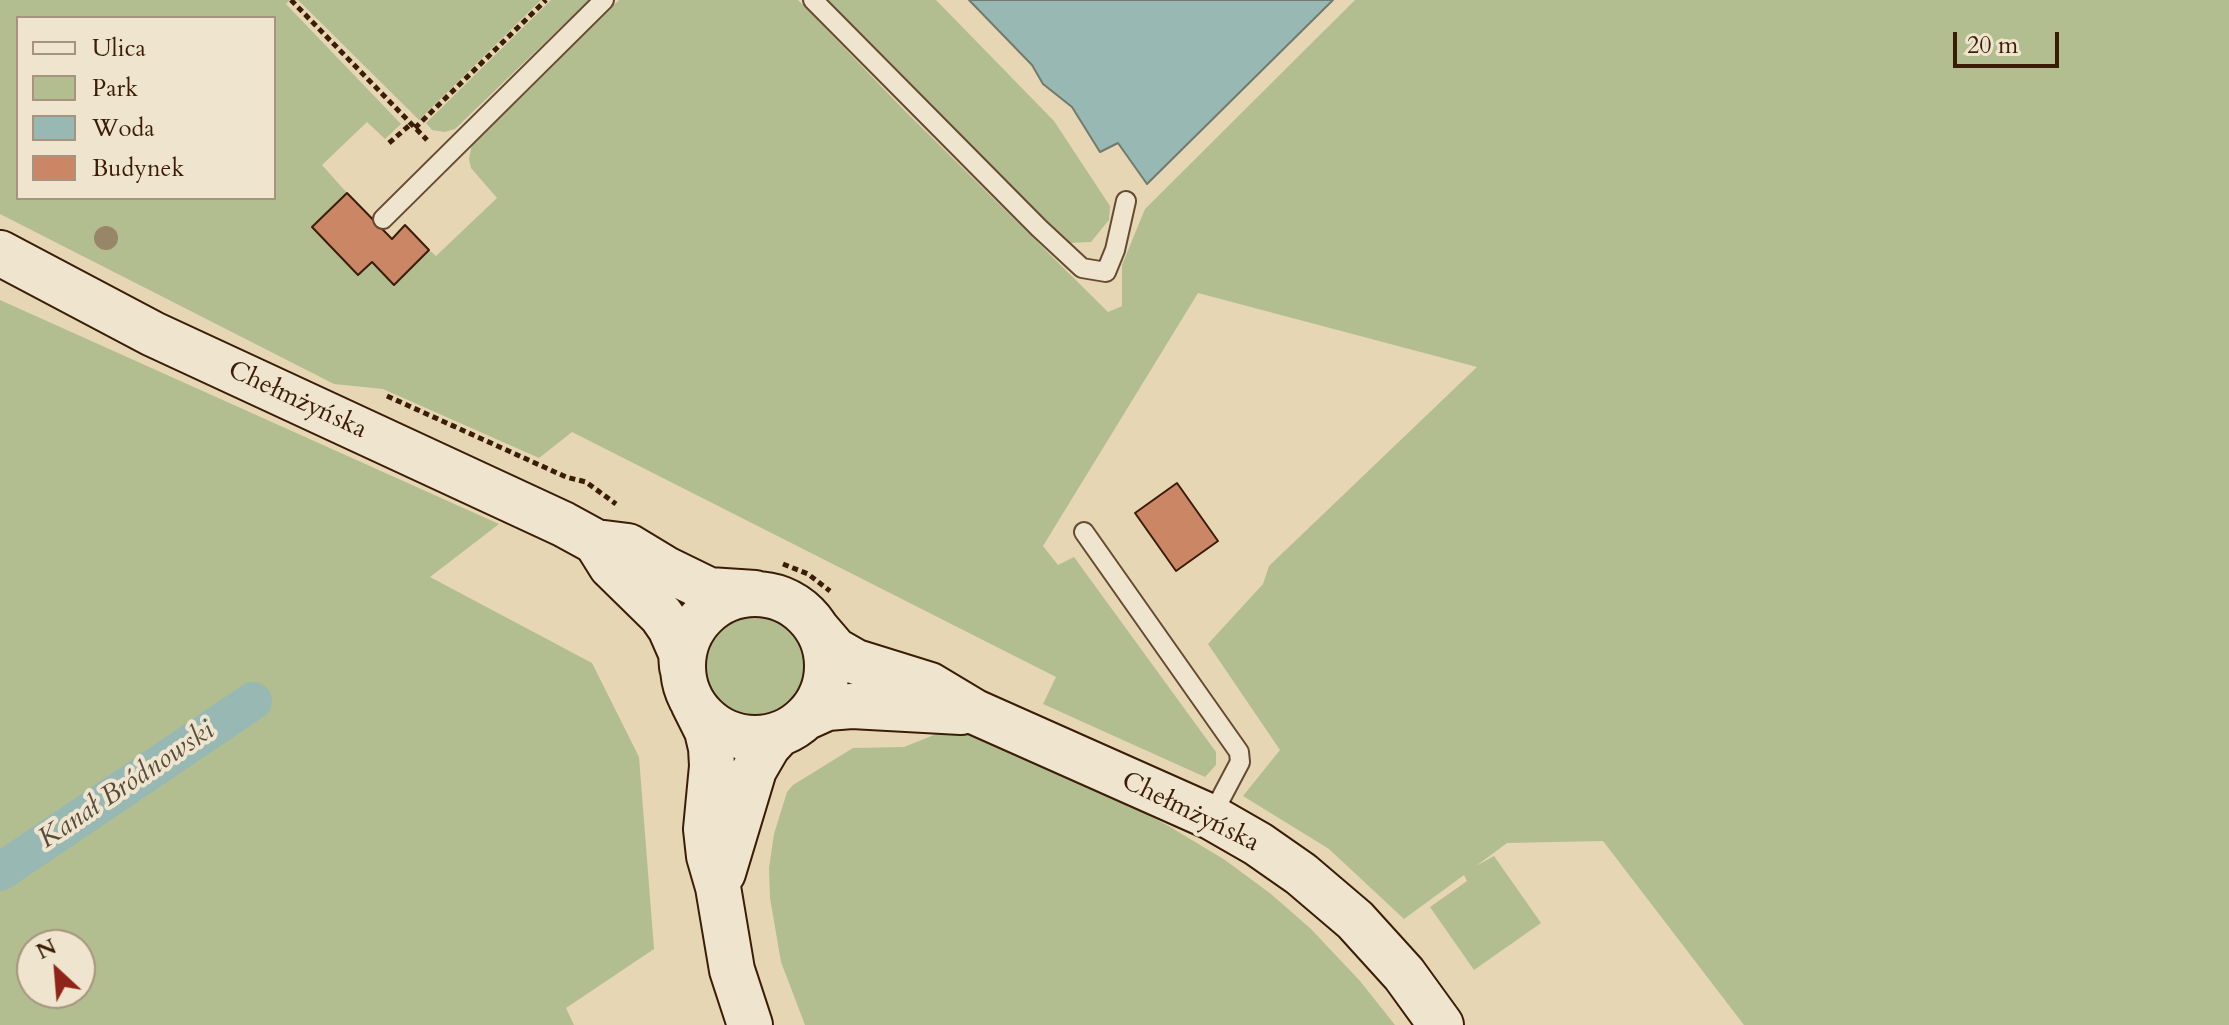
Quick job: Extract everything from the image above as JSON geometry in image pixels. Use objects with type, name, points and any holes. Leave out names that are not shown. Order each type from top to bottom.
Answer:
[{"type":"street","name":"Chełmżyńska","points":[[0,253],[113,314],[563,524],[608,524],[628,546],[709,590],[755,593]]},
{"type":"street","name":"Chełmżyńska","points":[[608,524],[611,566],[661,615],[670,628],[707,731],[711,748],[707,843],[732,970],[750,1025]]},
{"type":"street","points":[[755,593],[773,595],[806,614],[817,629],[825,649],[827,669],[823,690],[793,726],[763,738],[730,734],[709,721],[688,685],[685,648],[692,630],[703,615],[718,603],[736,596],[755,593]]},
{"type":"street","name":"Chełmżyńska","points":[[817,629],[835,650],[847,657],[930,685],[975,712],[1211,817],[1279,858],[1337,904],[1387,954],[1441,1025]]},
{"type":"street","name":"Chełmżyńska","points":[[718,887],[754,770],[768,746],[793,726],[827,708],[852,706],[975,712]]},
{"type":"lane","points":[[383,219],[604,0]]},
{"type":"lane","points":[[813,0],[1082,268],[1106,272],[1115,250],[1126,201]]},
{"type":"lane","points":[[1084,532],[1239,752],[1240,762],[1211,817]]},
{"type":"path","points":[[291,0],[445,157]]},
{"type":"path","points":[[389,143],[413,126],[546,0]]},
{"type":"path","points":[[566,477],[586,482],[608,524]]},
{"type":"green space","points":[[0,0],[290,0],[286,4],[401,124],[385,139],[367,122],[322,165],[347,193],[312,227],[358,275],[372,262],[394,284],[429,250],[436,256],[497,198],[471,168],[472,144],[619,0],[798,0],[1108,312],[1122,306],[1122,265],[1145,209],[1355,0],[2229,0],[2229,1025],[1744,1025],[1603,841],[1507,843],[1476,866],[1494,856],[1541,923],[1474,970],[1430,907],[1467,881],[1464,875],[1404,919],[1329,849],[1243,796],[1280,750],[1208,644],[1263,584],[1269,566],[1477,367],[1198,293],[1043,546],[1058,565],[1074,557],[1216,752],[1216,765],[1205,777],[1043,704],[1056,677],[572,432],[539,458],[383,389],[334,384],[0,214]]},
{"type":"green space","points":[[298,0],[541,0],[419,120]]},
{"type":"green space","points":[[551,0],[589,0],[455,129],[445,132],[432,130],[426,123]]},
{"type":"green space","points":[[826,0],[936,0],[1054,121],[1110,206],[1109,220],[1091,242],[1069,243]]},
{"type":"green space","points":[[0,300],[499,524],[430,577],[592,663],[639,757],[654,949],[566,1008],[574,1025],[0,1025]]},
{"type":"green space","points":[[755,613],[775,617],[792,629],[804,646],[808,666],[804,686],[792,703],[775,715],[755,719],[735,715],[718,703],[706,686],[702,666],[706,646],[718,629],[735,617]]},
{"type":"green space","points":[[939,733],[972,734],[1109,795],[1225,860],[1311,929],[1360,981],[1395,1025],[805,1025],[781,962],[770,898],[769,868],[774,834],[787,792],[793,785],[853,748],[904,747]]},
{"type":"water","points":[[969,0],[1333,0],[1147,184],[1118,143],[1100,152],[1072,107],[1043,84],[1032,65]]},
{"type":"building","points":[[347,193],[392,239],[405,225],[429,250],[394,285],[372,262],[358,275],[312,227]]},
{"type":"building","points":[[1177,483],[1218,541],[1176,571],[1135,513]]},
{"type":"waterway","name":"Kanał Bródnowski","points":[[0,872],[253,701]]}]
